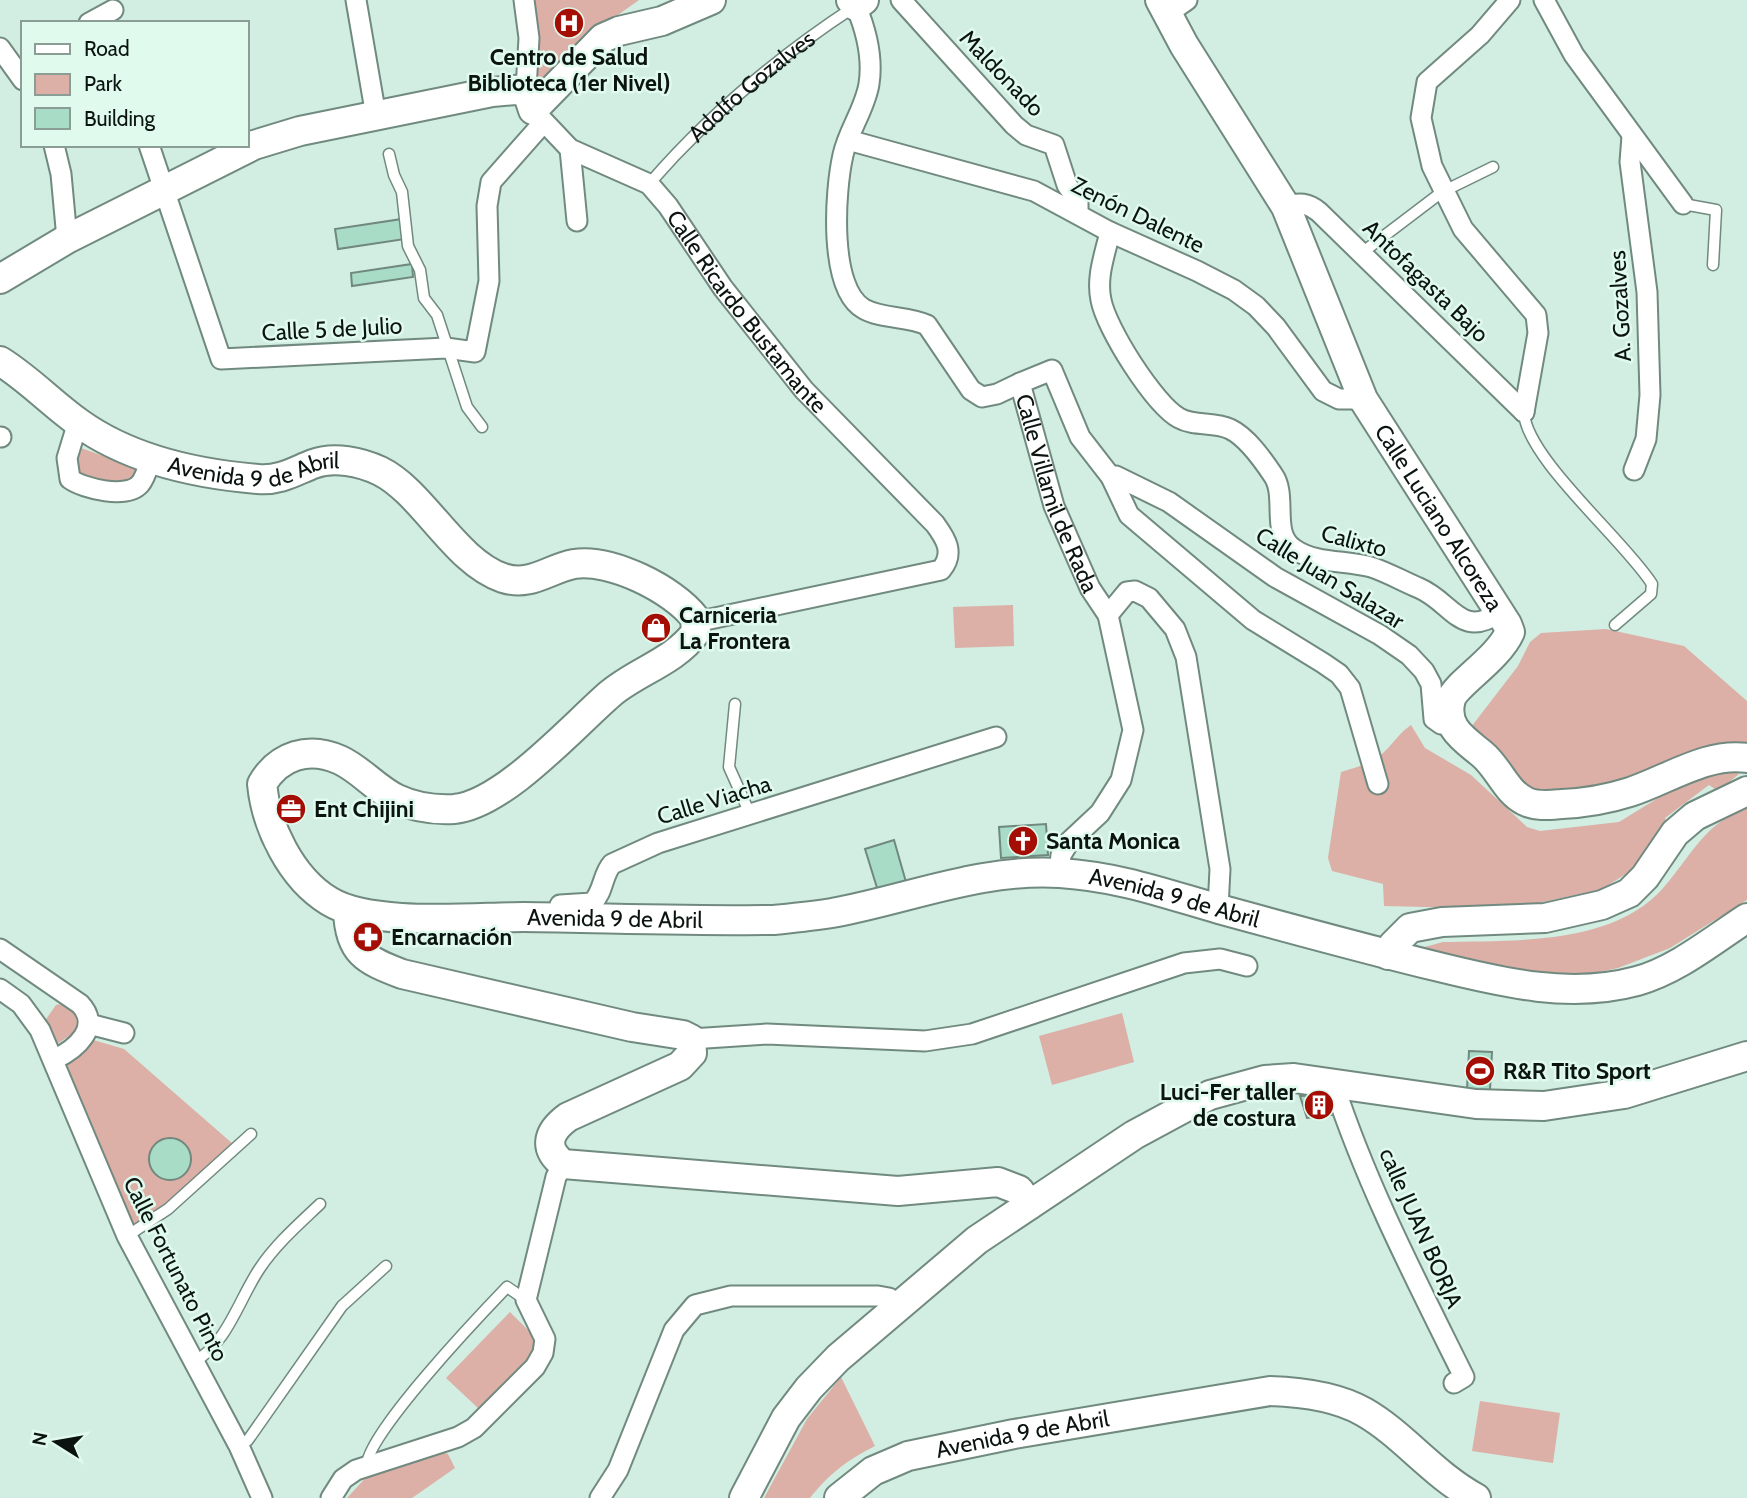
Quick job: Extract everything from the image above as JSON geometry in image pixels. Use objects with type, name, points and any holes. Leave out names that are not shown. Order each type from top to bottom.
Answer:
[{"type":"main road","points":[[0,279],[67,239],[254,145],[300,131],[492,92],[534,108],[603,38],[619,31],[662,21],[711,0]]},
{"type":"main road","name":"Calle Luciano Alcoreza","points":[[1171,5],[1286,207],[1363,399],[1500,612],[1510,632],[1505,643],[1486,665],[1452,695],[1449,710],[1452,725]]},
{"type":"main road","name":"Avenida 9 de Abril","points":[[0,361],[100,437],[151,458],[188,469],[261,480],[293,474],[316,463],[338,460],[359,464],[380,471],[395,480],[458,545],[499,576],[530,581],[572,564],[606,565],[623,570],[677,601],[696,622],[696,632],[680,650],[612,693],[552,752],[490,796],[457,809],[434,809],[394,798],[340,760],[313,753],[293,755],[274,766],[262,783],[267,816],[282,848],[318,892],[348,910],[373,915],[467,918],[774,920],[833,912],[979,877],[1020,872],[1059,873],[1142,884],[1388,955],[1526,986],[1565,989],[1604,987],[1639,981],[1667,969],[1747,918]]},
{"type":"main road","points":[[1452,725],[1460,738],[1493,764],[1516,795],[1533,804],[1582,803],[1609,798],[1712,762],[1747,758]]},
{"type":"main road","points":[[1388,955],[1393,945],[1410,928],[1442,922],[1545,918],[1602,905],[1629,893],[1645,877],[1675,833],[1695,816],[1747,791]]},
{"type":"main road","points":[[348,910],[349,937],[356,948],[380,966],[402,974],[632,1027],[684,1035],[691,1039],[692,1053],[680,1066],[568,1117],[554,1129],[549,1144],[551,1152],[563,1164],[898,1191],[998,1182],[1018,1190],[1029,1205]]},
{"type":"main road","points":[[744,1498],[786,1418],[809,1388],[838,1358],[977,1240],[1134,1135],[1210,1095],[1265,1080],[1294,1078],[1476,1104],[1544,1106],[1624,1094],[1747,1056]]},
{"type":"main road","name":"Avenida 9 de Abril","points":[[839,1498],[873,1471],[908,1455],[1014,1434],[1270,1391],[1305,1393],[1364,1412],[1441,1477],[1476,1498]]},
{"type":"street","points":[[356,0],[376,116]]},
{"type":"street","points":[[524,0],[534,108]]},
{"type":"street","name":"Maldonado","points":[[901,0],[1014,125],[1026,135],[1054,145],[1067,184],[1078,201],[1078,213]]},
{"type":"street","points":[[1510,0],[1480,35],[1439,68],[1423,92],[1422,132],[1442,192],[1463,229],[1535,315],[1538,333],[1524,412]]},
{"type":"street","points":[[1544,0],[1574,55],[1683,204]]},
{"type":"street","name":"Calle Villamil de Rada","points":[[857,2],[865,32],[870,72],[869,88],[848,140],[839,180],[837,236],[844,281],[852,298],[865,310],[927,325],[971,390],[982,397],[997,394],[1020,383],[1061,526],[1090,588],[1108,615],[1127,592],[1135,591],[1155,604],[1182,642],[1220,869],[1218,908]]},
{"type":"street","points":[[93,21],[113,11]]},
{"type":"street","points":[[11,54],[21,76]]},
{"type":"street","name":"Calle Ricardo Bustamante","points":[[534,108],[570,149],[649,184],[668,206],[723,288],[804,390],[945,538],[949,555],[941,569],[696,622]]},
{"type":"street","name":"Calle 5 de Julio","points":[[164,190],[221,359],[446,348],[475,352],[489,281],[487,206],[491,182],[534,108]]},
{"type":"street","name":"A. Gozalves","points":[[1632,136],[1630,162],[1647,292],[1650,395],[1646,439],[1634,470]]},
{"type":"street","name":"Zenón Dalente","points":[[848,140],[1034,191],[1110,232],[1234,290],[1256,306],[1276,327],[1323,391],[1339,399],[1363,399]]},
{"type":"street","points":[[54,147],[61,174],[67,239]]},
{"type":"street","points":[[150,147],[164,190]]},
{"type":"street","points":[[570,149],[577,221]]},
{"type":"street","name":"Antofagasta Bajo","points":[[1286,207],[1297,204],[1312,207],[1363,253],[1524,412]]},
{"type":"street","name":"Calixto","points":[[1110,232],[1100,274],[1101,301],[1123,348],[1164,407],[1192,424],[1229,428],[1259,457],[1275,477],[1280,490],[1281,528],[1285,541],[1294,550],[1321,559],[1371,567],[1431,593],[1451,612],[1474,625],[1486,622],[1500,612]]},
{"type":"street","points":[[1020,383],[1052,370],[1080,438],[1111,477],[1129,516],[1253,620],[1339,674],[1350,688],[1378,784]]},
{"type":"street","points":[[78,422],[67,458],[71,479],[79,485],[129,491],[138,486],[151,458]]},
{"type":"street","name":"Calle Juan Salazar","points":[[1111,477],[1116,476],[1169,502],[1275,577],[1380,635],[1409,655],[1432,684],[1434,719],[1441,724],[1452,725]]},
{"type":"street","points":[[1059,873],[1061,855],[1069,842],[1100,813],[1112,796],[1121,780],[1130,748],[1130,713],[1108,615]]},
{"type":"street","name":"Calle Viacha","points":[[467,918],[489,908],[592,903],[600,894],[606,870],[619,860],[658,843],[996,737]]},
{"type":"street","points":[[0,949],[80,1004],[88,1015],[89,1024],[83,1039],[55,1059]]},
{"type":"street","points":[[691,1039],[767,1034],[925,1041],[972,1034],[1184,964],[1220,959],[1247,966]]},
{"type":"street","name":"Calle Fortunato Pinto","points":[[0,989],[21,1004],[40,1030],[55,1059],[127,1236],[239,1446],[262,1498]]},
{"type":"street","points":[[89,1024],[124,1033]]},
{"type":"street","name":"calle JUAN BORJA","points":[[1334,1085],[1347,1124],[1407,1262],[1465,1377],[1454,1383]]},
{"type":"street","points":[[331,1498],[343,1479],[366,1467],[458,1437],[474,1428],[535,1367],[543,1353],[545,1339],[526,1300],[556,1177],[563,1164]]},
{"type":"street","points":[[600,1498],[618,1470],[674,1330],[695,1306],[712,1299],[769,1295],[878,1296],[889,1298],[900,1306]]},
{"type":"lane","name":"Adolfo Gozalves","points":[[649,184],[678,151],[784,56],[857,2]]},
{"type":"lane","points":[[389,154],[406,209],[408,246],[419,270],[424,298],[436,315],[467,407],[482,427]]},
{"type":"lane","points":[[1363,253],[1442,192],[1493,167]]},
{"type":"lane","points":[[1683,204],[1716,210],[1713,265]]},
{"type":"lane","points":[[1524,412],[1524,422],[1541,452],[1652,584],[1651,594],[1615,625]]},
{"type":"lane","points":[[735,704],[729,767],[750,814]]},
{"type":"lane","points":[[127,1236],[168,1209],[250,1134]]},
{"type":"lane","points":[[195,1361],[213,1348],[260,1268],[275,1249],[320,1204]]},
{"type":"lane","points":[[239,1446],[248,1440],[342,1306],[386,1266]]},
{"type":"lane","points":[[366,1467],[366,1455],[395,1414],[507,1287],[526,1300]]},
{"type":"green space","points":[[521,0],[639,0],[580,42],[538,86],[530,68]]},
{"type":"green space","points":[[81,448],[137,468],[137,472],[126,488],[74,475],[76,453]]},
{"type":"green space","points":[[1013,605],[1014,646],[955,648],[953,607]]},
{"type":"green space","points":[[1606,629],[1684,646],[1747,701],[1747,743],[1735,744],[1546,815],[1468,731],[1518,666],[1530,642],[1541,633]]},
{"type":"green space","points":[[1411,725],[1425,748],[1471,775],[1527,827],[1540,831],[1619,822],[1689,779],[1728,768],[1739,774],[1718,791],[1709,785],[1665,818],[1667,825],[1629,872],[1602,889],[1511,909],[1384,906],[1383,884],[1332,871],[1328,858],[1341,772],[1379,757]]},
{"type":"green space","points":[[1747,806],[1747,900],[1670,948],[1618,968],[1576,977],[1536,973],[1421,948],[1443,942],[1561,936],[1591,930],[1618,920],[1643,906],[1664,887],[1709,832],[1731,814]]},
{"type":"green space","points":[[61,1004],[81,1017],[81,1028],[57,1044],[44,1022],[56,1005]]},
{"type":"green space","points":[[1122,1013],[1134,1062],[1052,1085],[1039,1036]]},
{"type":"green space","points":[[90,1039],[124,1049],[233,1144],[165,1205],[132,1226],[81,1101],[65,1072],[67,1056]]},
{"type":"green space","points":[[510,1312],[533,1335],[534,1352],[479,1409],[446,1378]]},
{"type":"green space","points":[[841,1377],[875,1446],[839,1468],[810,1498],[764,1498],[807,1419]]},
{"type":"green space","points":[[1480,1401],[1560,1413],[1553,1463],[1472,1451]]},
{"type":"green space","points":[[439,1451],[448,1454],[455,1468],[412,1498],[347,1498],[370,1473]]},
{"type":"building","points":[[402,219],[405,239],[338,249],[335,229]]},
{"type":"building","points":[[412,264],[413,277],[352,286],[351,273]]},
{"type":"building","name":"Santa Monica","points":[[1046,824],[1048,855],[1001,858],[999,827]]},
{"type":"building","points":[[894,840],[906,882],[878,891],[865,849]]},
{"type":"building","name":"R&R Tito Sport","points":[[1469,1051],[1492,1052],[1490,1090],[1467,1089]]},
{"type":"building","name":"Luci-Fer taller de costura","points":[[1332,1095],[1339,1114],[1307,1118],[1300,1096]]},
{"type":"building","points":[[170,1138],[185,1144],[191,1159],[185,1174],[170,1180],[155,1174],[149,1159],[155,1144]]},
{"type":"place","name":"Centro de Salud Biblioteca (1er Nivel)","points":[[569,23]]},
{"type":"place","name":"Carniceria La Frontera","points":[[656,628]]},
{"type":"place","name":"Ent Chijini","points":[[291,809]]},
{"type":"place","name":"Santa Monica","points":[[1023,841]]},
{"type":"place","name":"Encarnación","points":[[368,937]]},
{"type":"place","name":"R&R Tito Sport","points":[[1480,1071]]},
{"type":"place","name":"Luci-Fer taller de costura","points":[[1319,1105]]}]
